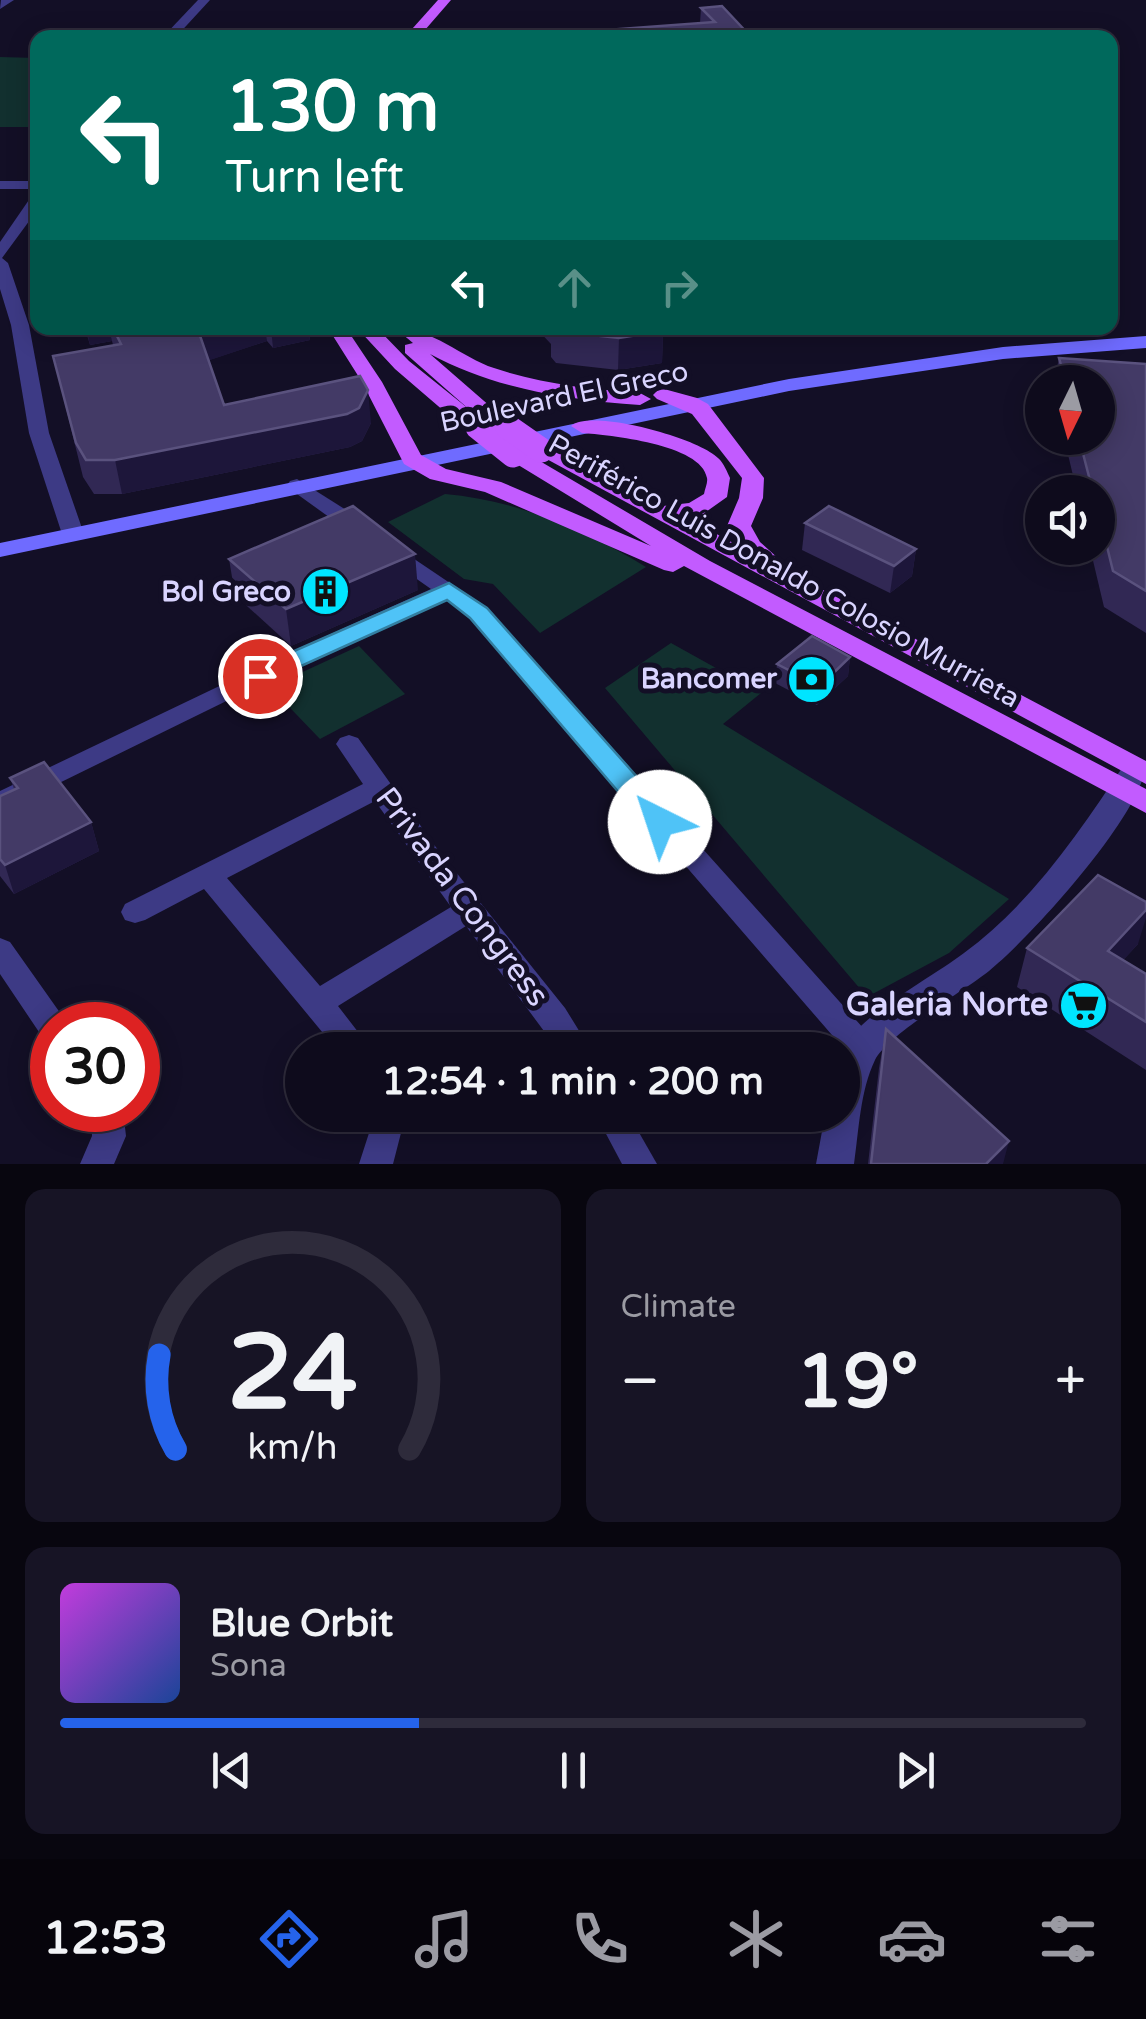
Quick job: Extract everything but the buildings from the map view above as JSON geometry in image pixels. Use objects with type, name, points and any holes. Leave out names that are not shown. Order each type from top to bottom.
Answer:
[{"type":"main road","points":[[401,30],[428,0]]},
{"type":"main road","points":[[417,30],[445,0]]},
{"type":"main road","name":"Boulevard El Greco","points":[[1118,332],[1146,330]]},
{"type":"main road","points":[[342,335],[372,382],[407,453],[438,474],[493,487],[681,569],[735,584]]},
{"type":"main road","name":"Periférico Luis Donaldo Colosio Murrieta","points":[[373,335],[402,365],[478,417],[811,594],[1137,783]]},
{"type":"main road","name":"Periférico Luis Donaldo Colosio Murrieta","points":[[400,335],[513,456],[735,584],[1137,783]]},
{"type":"main road","points":[[415,335],[442,353],[546,389],[581,396],[640,399]]},
{"type":"main road","name":"Boulevard El Greco","points":[[0,550],[71,526],[640,399],[804,368],[940,348],[1089,335]]},
{"type":"main road","name":"Boulevard El Greco","points":[[0,533],[71,526],[296,485],[407,453],[582,426],[690,402],[1018,351],[1146,342]]},
{"type":"main road","points":[[664,395],[690,402],[753,478],[751,498],[739,526],[741,536],[811,594]]},
{"type":"main road","points":[[582,426],[639,432],[673,442],[714,468],[720,479],[716,497],[695,509],[658,513]]},
{"type":"street","points":[[0,6],[8,0]]},
{"type":"street","points":[[176,30],[204,0]]},
{"type":"street","points":[[0,185],[30,185]]},
{"type":"street","points":[[0,254],[30,209]]},
{"type":"street","points":[[0,263],[20,325],[38,434],[71,526]]},
{"type":"street","points":[[296,485],[478,613],[862,1048]]},
{"type":"street","points":[[0,802],[292,660],[456,595]]},
{"type":"street","name":"Privada Congress","points":[[349,744],[468,912],[564,1032]]},
{"type":"street","points":[[835,1164],[848,1090],[862,1048],[926,996],[977,962],[1036,906],[1137,783]]},
{"type":"street","points":[[134,912],[378,787]]},
{"type":"street","points":[[208,874],[341,1032]]},
{"type":"street","points":[[318,1003],[468,912]]},
{"type":"street","points":[[0,950],[36,1002]]},
{"type":"street","points":[[97,1164],[109,1132]]},
{"type":"street","points":[[376,1164],[384,1132]]},
{"type":"street","points":[[619,1132],[631,1162]]},
{"type":"green space","points":[[0,57],[30,58],[30,127],[0,127]]},
{"type":"green space","points":[[445,494],[498,503],[550,519],[646,567],[540,633],[493,584],[464,579],[388,522]]},
{"type":"green space","points":[[671,643],[761,693],[723,724],[1009,899],[949,953],[867,997],[605,688]]},
{"type":"green space","points":[[359,646],[405,694],[320,739],[270,687]]},
{"type":"place","name":"Bol Greco","points":[[326,592]]},
{"type":"place","name":"Bancomer","points":[[812,679]]},
{"type":"place","name":"Galeria Norte","points":[[1083,1005]]},
{"type":"route","points":[[260,676],[449,590],[478,613],[660,822]]}]
